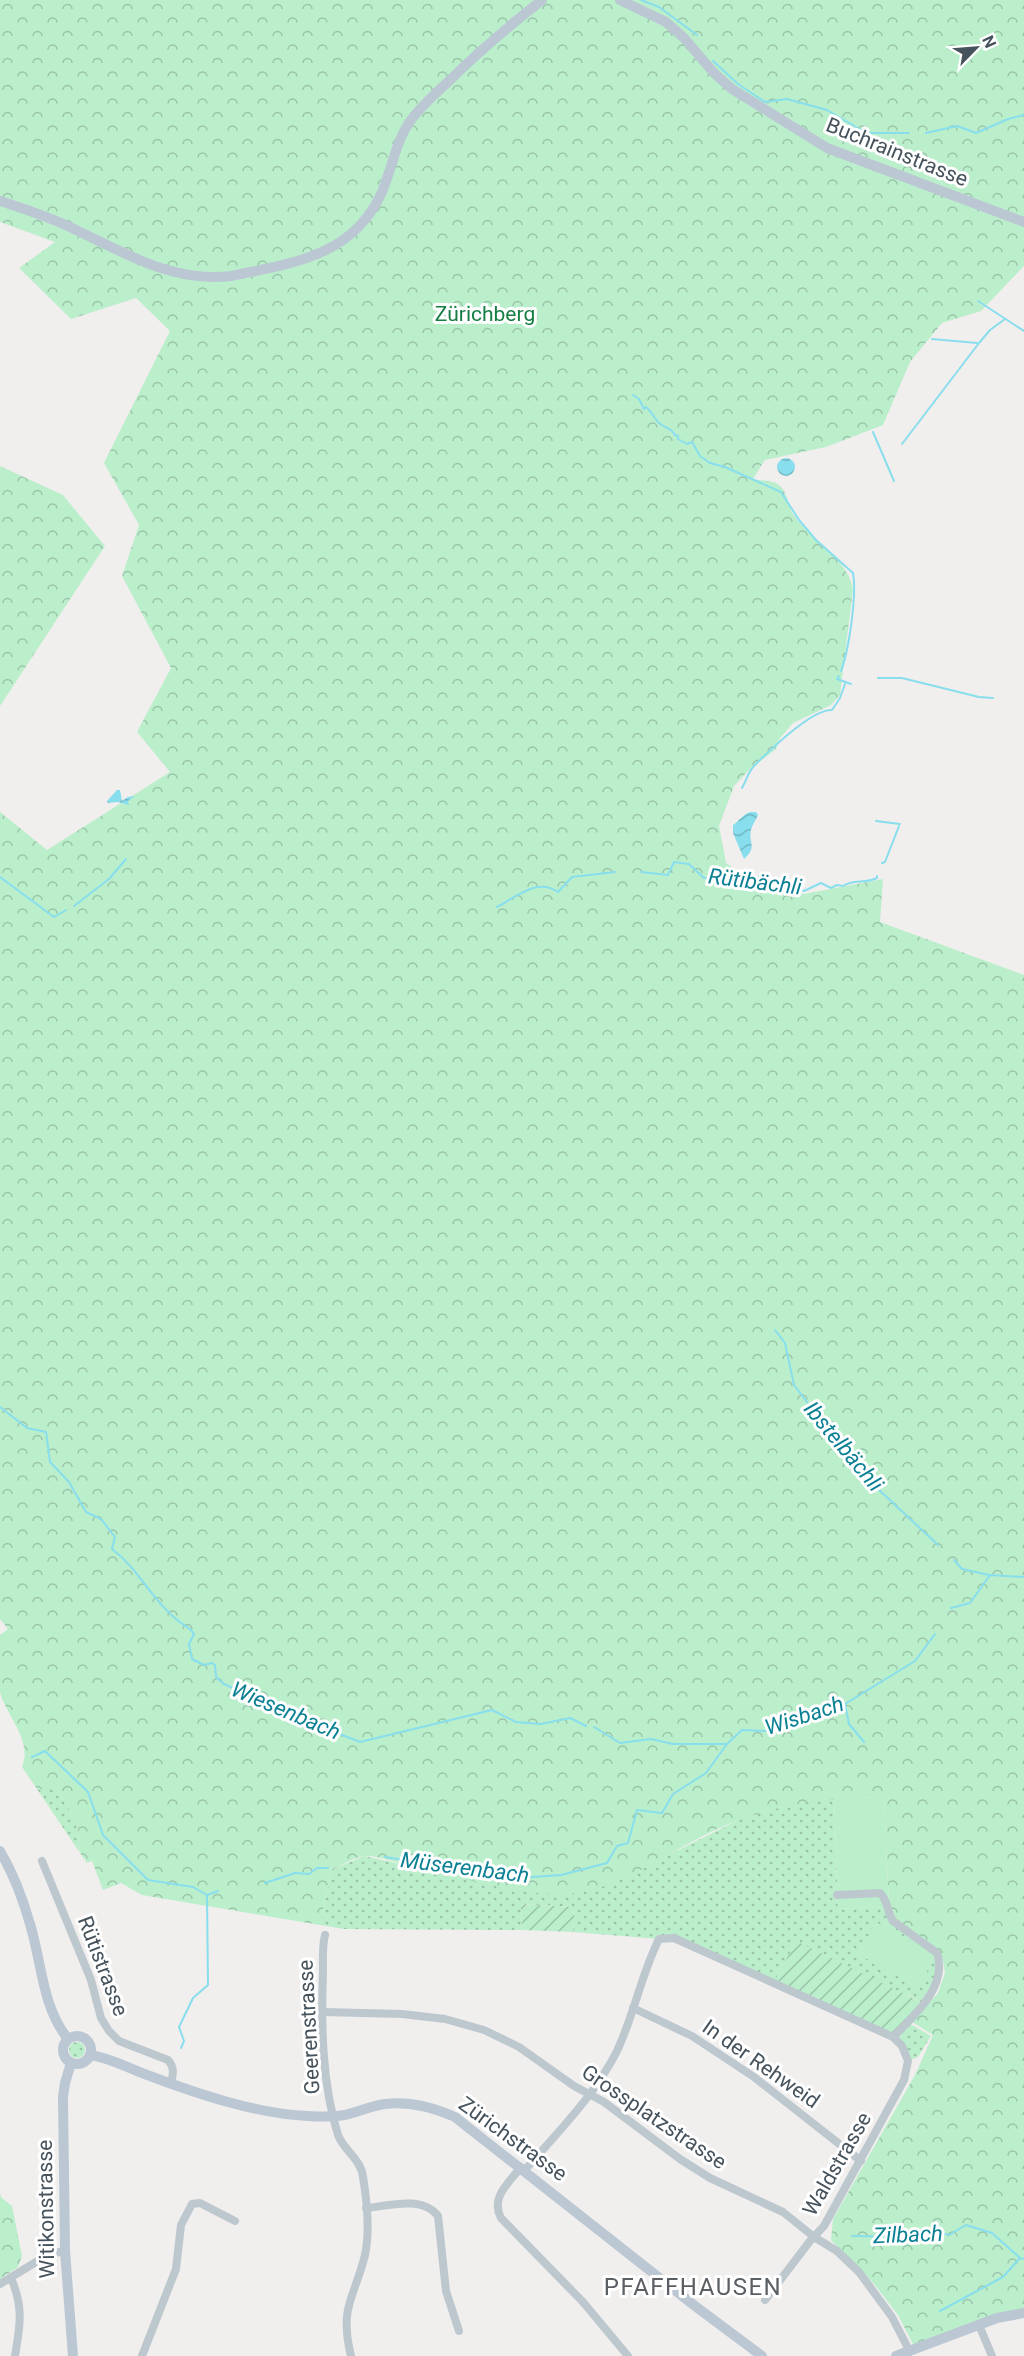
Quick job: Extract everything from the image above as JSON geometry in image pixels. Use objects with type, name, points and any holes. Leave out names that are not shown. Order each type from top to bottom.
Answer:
[{"type":"street","points":[[0,201],[72,228],[153,267],[187,276],[216,278],[231,276],[317,256],[341,242],[366,218],[382,193],[403,133],[420,109],[490,40],[542,0]]},
{"type":"street","name":"Buchrainstrasse","points":[[620,0],[666,22],[732,89],[827,148],[1024,222]]},
{"type":"street","points":[[0,1851],[30,1925],[49,2004],[59,2028],[68,2039]]},
{"type":"street","name":"Rütistrasse","points":[[42,1862],[95,1988],[101,2018],[119,2041],[168,2060],[174,2074],[171,2084]]},
{"type":"street","points":[[628,2356],[583,2302],[501,2218],[497,2206],[499,2194],[589,2093],[616,2052],[659,1939],[674,1938],[894,2037],[933,1991],[940,1972],[937,1953],[893,1922],[885,1897],[880,1893],[837,1895]]},
{"type":"street","name":"Geerenstrasse","points":[[325,1935],[323,2012],[333,2116],[339,2137],[359,2164],[363,2175],[366,2208],[366,2251],[347,2310],[345,2326],[351,2356]]},
{"type":"street","name":"In der Rehweid","points":[[633,2008],[692,2036],[754,2077],[861,2161]]},
{"type":"street","name":"Grossplatzstrasse","points":[[323,2012],[402,2014],[463,2023],[484,2030],[519,2047],[574,2086],[589,2093],[680,2159],[710,2178],[783,2212],[837,2252],[859,2272],[892,2317],[910,2352]]},
{"type":"street","points":[[77,2036],[85,2039],[90,2046],[90,2055],[82,2063],[71,2063],[63,2052],[64,2045],[68,2039],[77,2036]]},
{"type":"street","name":"Waldstrasse","points":[[765,2300],[824,2226],[897,2096],[908,2072],[906,2053],[894,2037]]},
{"type":"street","name":"Zürichstrasse","points":[[90,2055],[113,2060],[171,2084],[269,2112],[333,2116],[386,2104],[413,2104],[431,2107],[456,2117],[694,2306],[762,2356]]},
{"type":"street","name":"Witikonstrasse","points":[[71,2063],[63,2097],[65,2251],[73,2356]]},
{"type":"street","points":[[142,2356],[176,2269],[181,2225],[192,2204],[200,2203],[236,2221]]},
{"type":"street","points":[[366,2208],[416,2203],[426,2206],[438,2216],[446,2290],[459,2331]]},
{"type":"street","points":[[0,2284],[49,2254],[65,2251]]},
{"type":"street","points":[[11,2278],[19,2298],[21,2322],[15,2356]]},
{"type":"street","points":[[896,2356],[997,2318],[1024,2313]]},
{"type":"street","points":[[979,2325],[992,2356]]},
{"type":"green space","name":"Zürichberg","points":[[0,0],[1024,0],[1024,266],[981,311],[942,323],[910,362],[883,425],[826,447],[765,460],[753,479],[774,482],[782,488],[800,524],[836,558],[844,568],[853,589],[840,695],[831,705],[793,723],[780,738],[776,749],[751,768],[734,786],[719,826],[726,863],[753,881],[804,894],[883,879],[880,922],[1024,975],[1024,2310],[914,2346],[898,2315],[874,2284],[831,2240],[833,2219],[915,2075],[933,2035],[912,2022],[938,1993],[945,1973],[939,1950],[897,1921],[889,1906],[884,1797],[818,1801],[757,1814],[715,1830],[624,1878],[585,1892],[548,1894],[508,1889],[381,1858],[361,1857],[331,1870],[320,1925],[142,1895],[121,1883],[103,1890],[92,1861],[87,1863],[80,1853],[77,1824],[58,1789],[37,1789],[22,1767],[24,1747],[0,1692],[0,1635],[8,1629],[0,1619],[0,812],[47,850],[170,772],[137,732],[171,668],[122,576],[139,525],[104,463],[170,331],[136,298],[71,319],[19,268],[55,242],[0,222]]},
{"type":"green space","points":[[0,466],[63,495],[105,546],[0,706]]},
{"type":"green space","points":[[37,1789],[58,1789],[77,1824],[80,1853]]},
{"type":"green space","points":[[884,1797],[889,1906],[838,1909],[834,1798]]},
{"type":"green space","points":[[834,1798],[838,1909],[887,1906],[933,1949],[940,1972],[923,2003],[908,1995],[774,1982],[674,1938],[659,1939],[573,1932],[575,1907],[521,1904],[522,1930],[344,1929],[320,1925],[331,1870],[364,1856],[529,1892],[567,1894],[619,1880],[742,1818],[792,1804]]},
{"type":"green space","points":[[521,1904],[575,1907],[573,1932],[522,1930]]},
{"type":"green space","points":[[876,1922],[936,1955],[918,1988],[858,1954]]},
{"type":"green space","points":[[796,1941],[923,2003],[893,2037],[774,1982]]},
{"type":"green space","points":[[907,2022],[931,2036],[918,2057],[908,2061],[896,2033]]},
{"type":"green space","points":[[74,2042],[80,2042],[85,2050],[83,2056],[74,2058],[69,2053],[69,2047]]},
{"type":"green space","points":[[0,2192],[1,2197],[12,2206],[22,2256],[18,2267],[0,2279]]},
{"type":"water","points":[[782,458],[790,458],[795,463],[793,474],[782,476],[777,471],[777,463]]},
{"type":"water","points":[[117,790],[120,790],[122,801],[135,796],[128,801],[129,805],[118,802],[108,803],[107,801]]},
{"type":"water","points":[[750,812],[756,812],[758,815],[750,834],[752,848],[744,859],[733,833],[733,825]]},
{"type":"waterway","points":[[641,0],[659,7],[697,35]]},
{"type":"waterway","points":[[713,61],[738,84],[765,102],[787,99],[827,110],[866,133],[909,133]]},
{"type":"waterway","points":[[926,133],[957,126],[976,133],[1008,119],[1024,115]]},
{"type":"waterway","points":[[978,301],[1024,331]]},
{"type":"waterway","points":[[902,444],[979,343],[990,330],[1005,319]]},
{"type":"waterway","points":[[932,339],[977,343]]},
{"type":"waterway","points":[[633,395],[639,399],[644,409],[646,407],[659,423],[678,436],[678,439],[687,444],[692,442],[700,456],[710,463],[725,467],[781,492],[799,520],[816,540],[853,573],[852,622],[841,671]]},
{"type":"waterway","points":[[873,432],[894,481]]},
{"type":"waterway","points":[[839,676],[837,679],[851,684]]},
{"type":"waterway","points":[[878,678],[902,678],[979,697],[993,698]]},
{"type":"waterway","points":[[742,788],[753,767],[779,742],[813,716],[832,710],[845,684]]},
{"type":"waterway","points":[[876,821],[900,824]]},
{"type":"waterway","name":"Rütibächli","points":[[882,863],[885,862],[899,826]]},
{"type":"waterway","points":[[74,906],[109,879],[126,859]]},
{"type":"waterway","name":"Rütibächli","points":[[641,872],[668,875],[674,862],[689,864],[704,878],[760,877],[782,886],[804,891],[821,883],[831,888],[837,885],[843,886],[873,880],[877,876]]},
{"type":"waterway","name":"Rütibächli","points":[[497,907],[527,890],[543,887],[558,892],[572,877],[615,872]]},
{"type":"waterway","points":[[0,877],[54,917],[66,910]]},
{"type":"waterway","name":"Ibstelbächli","points":[[775,1330],[785,1343],[794,1385],[861,1473],[938,1545]]},
{"type":"waterway","name":"Wiesenbach","points":[[0,1407],[27,1428],[46,1432],[50,1462],[69,1482],[86,1512],[101,1519],[115,1537],[112,1549],[129,1565],[167,1611],[194,1634],[189,1644],[192,1659],[204,1665],[212,1663],[215,1665],[216,1677],[224,1684],[294,1716],[360,1742],[492,1710],[516,1722],[541,1724],[570,1718],[586,1726]]},
{"type":"waterway","name":"Ibstelbächli","points":[[954,1560],[962,1569],[989,1575]]},
{"type":"waterway","name":"Wisbach","points":[[951,1608],[970,1603],[990,1575],[1024,1577]]},
{"type":"waterway","name":"Müserenbach","points":[[385,1857],[518,1878],[561,1875],[607,1863],[617,1846],[628,1843],[637,1810],[662,1813],[673,1794],[706,1773],[727,1744],[742,1730],[767,1731],[781,1720],[845,1704],[915,1661],[935,1634]]},
{"type":"waterway","points":[[845,1704],[849,1724],[864,1742]]},
{"type":"waterway","name":"Wiesenbach","points":[[594,1727],[620,1743],[651,1739],[673,1744],[727,1744]]},
{"type":"waterway","name":"Müserenbach","points":[[32,1757],[45,1751],[88,1792],[103,1835],[148,1880],[193,1887],[207,1895],[218,1891]]},
{"type":"waterway","name":"Müserenbach","points":[[265,1883],[295,1873],[309,1874],[317,1868],[328,1868]]},
{"type":"waterway","points":[[181,2048],[184,2041],[179,2027],[193,1998],[208,1985],[207,1895]]},
{"type":"waterway","name":"Zilbach","points":[[852,2236],[912,2237],[930,2230],[949,2235],[966,2225],[992,2233],[1024,2259]]},
{"type":"waterway","points":[[940,2311],[1003,2277],[1019,2259]]},
{"type":"district","name":"PFAFFHAUSEN","points":[[693,2287]]}]
